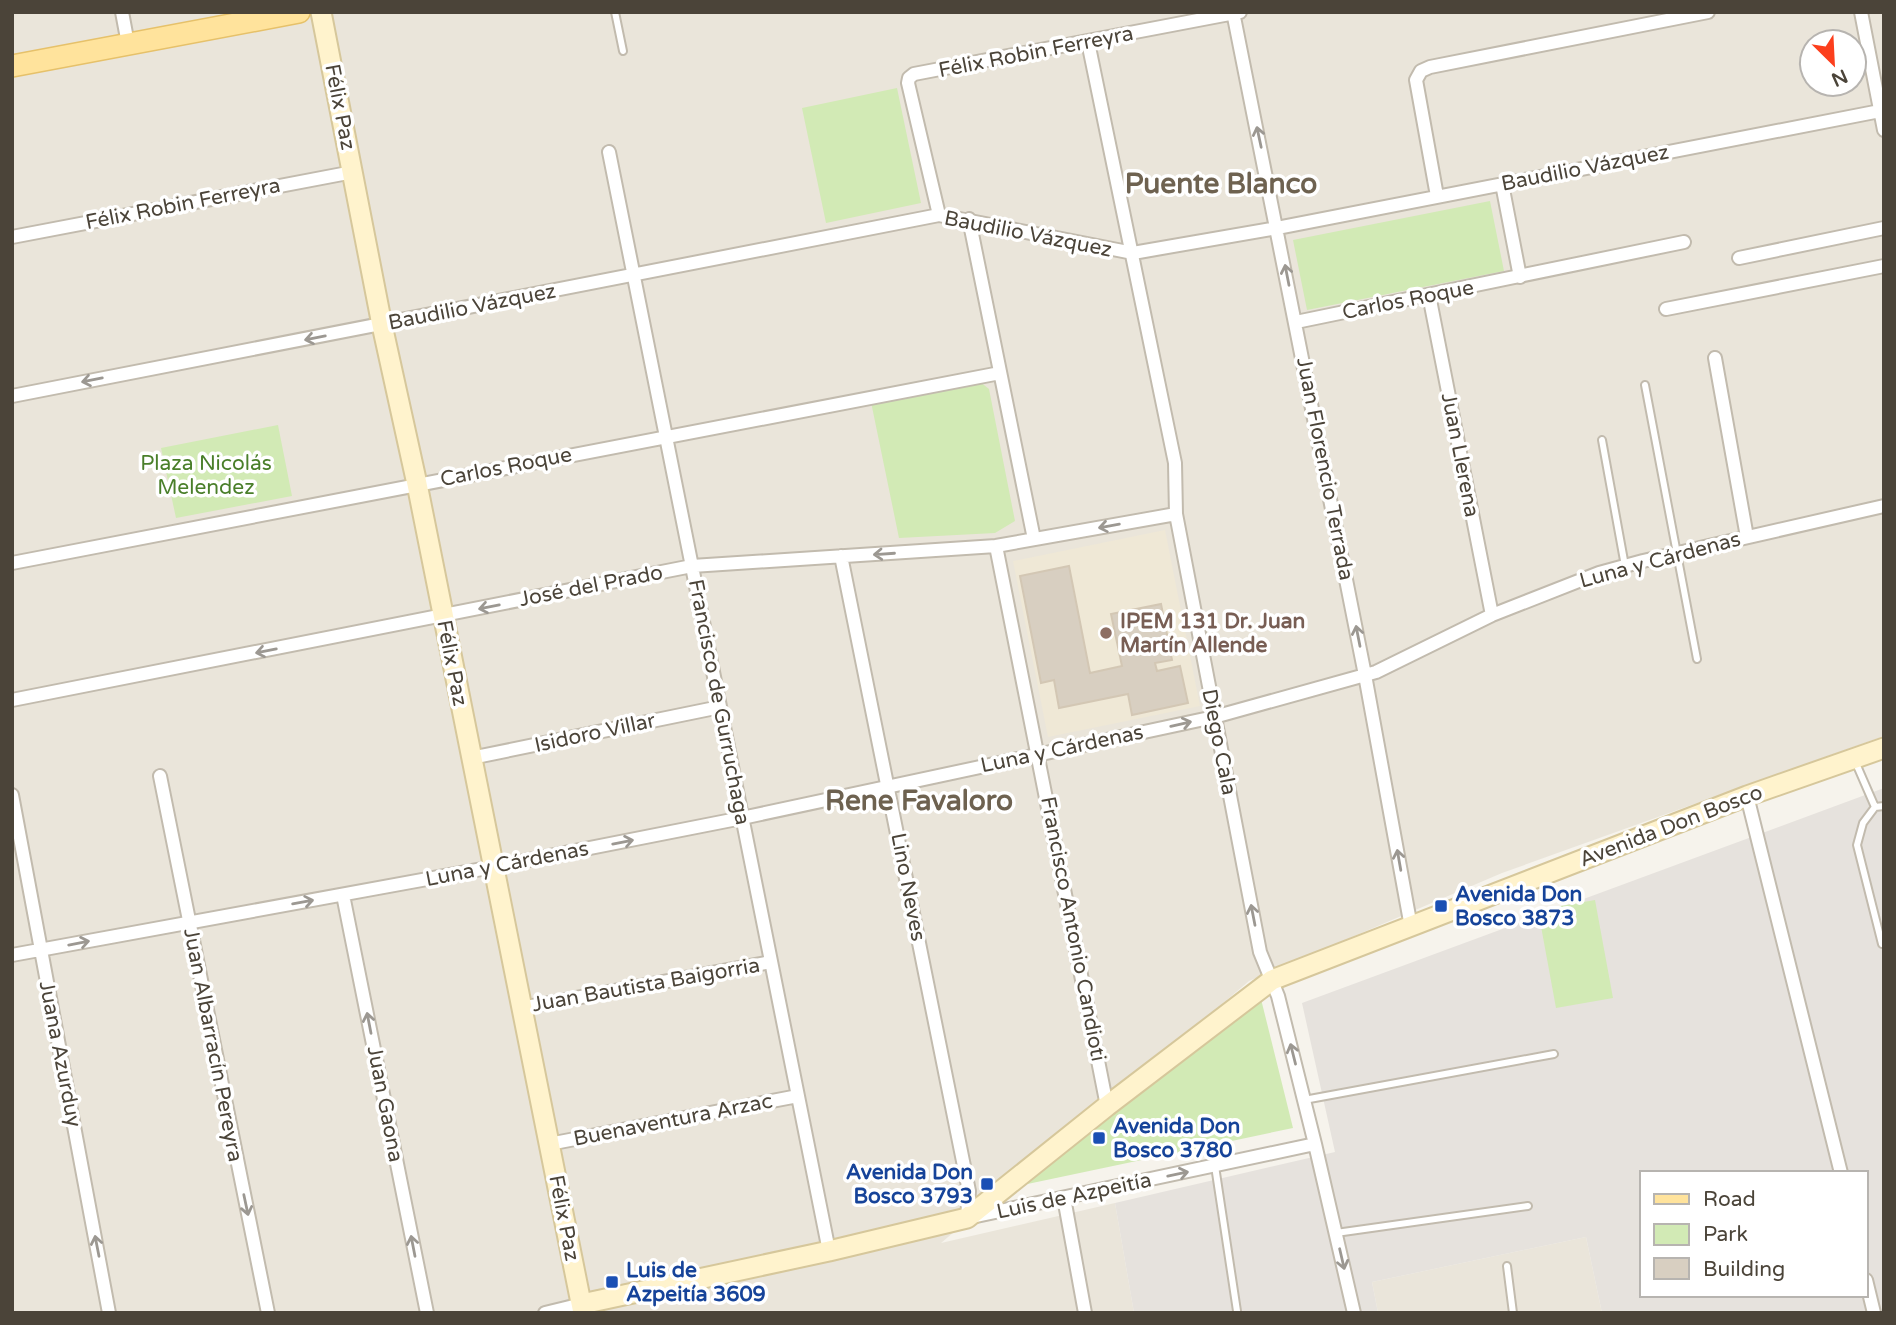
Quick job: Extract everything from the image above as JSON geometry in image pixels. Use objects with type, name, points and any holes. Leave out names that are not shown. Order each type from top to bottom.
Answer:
[{"type":"main road","points":[[12,66],[299,12]]},
{"type":"main road","name":"Félix Paz","points":[[321,12],[582,1308]]},
{"type":"main road","name":"Avenida Don Bosco","points":[[967,1219],[1107,1106],[1272,980],[1747,796],[1884,748]]},
{"type":"main road","name":"Luis de Azpeitía","points":[[582,1308],[967,1219]]},
{"type":"street","points":[[122,12],[128,44]]},
{"type":"street","points":[[1437,196],[1417,91],[1416,80],[1421,71],[1430,67],[1708,12]]},
{"type":"street","points":[[1861,12],[1884,130]]},
{"type":"street","name":"Félix Robin Ferreyra","points":[[939,215],[908,83],[914,74],[1236,13]]},
{"type":"street","name":"Juan Florencio Terrada","points":[[1236,13],[1366,675],[1410,927]]},
{"type":"street","name":"Diego Cala","points":[[1088,43],[1175,463],[1176,514],[1260,952],[1272,980],[1304,1100],[1354,1313]]},
{"type":"street","name":"Baudilio Vázquez","points":[[12,396],[939,215],[1133,253],[1278,228],[1880,111]]},
{"type":"street","name":"Francisco de Gurruchaga","points":[[610,152],[829,1251]]},
{"type":"street","name":"Félix Robin Ferreyra","points":[[12,237],[353,172]]},
{"type":"street","points":[[1502,184],[1520,277]]},
{"type":"street","points":[[969,219],[1034,539]]},
{"type":"street","points":[[1739,258],[1884,228]]},
{"type":"street","name":"Carlos Roque","points":[[1296,322],[1684,242]]},
{"type":"street","points":[[1666,309],[1884,266]]},
{"type":"street","name":"Juan Llerena","points":[[1429,295],[1492,615]]},
{"type":"street","points":[[1715,358],[1747,537]]},
{"type":"street","name":"Carlos Roque","points":[[12,563],[1000,373]]},
{"type":"street","name":"Luna y Cárdenas","points":[[12,955],[493,867],[742,818],[1214,717],[1366,675],[1492,615],[1625,566],[1884,506]]},
{"type":"street","name":"José del Prado","points":[[12,700],[692,566],[996,546],[1176,514]]},
{"type":"street","name":"Francisco Antonio Candioti","points":[[996,546],[1107,1106]]},
{"type":"street","name":"Lino Neves","points":[[841,556],[969,1191],[967,1219]]},
{"type":"street","name":"Isidoro Villar","points":[[471,758],[720,707]]},
{"type":"street","name":"Juan Albarracín Pereyra","points":[[160,776],[268,1313]]},
{"type":"street","name":"Juana Azurduy","points":[[12,795],[109,1313]]},
{"type":"street","points":[[1747,796],[1841,1171]]},
{"type":"street","name":"Juan Gaona","points":[[343,895],[427,1313]]},
{"type":"street","name":"Juan Bautista Baigorria","points":[[522,1008],[771,962]]},
{"type":"street","name":"Buenaventura Arzac","points":[[549,1144],[798,1096]]},
{"type":"street","name":"Luis de Azpeitía","points":[[967,1219],[1315,1144]]},
{"type":"street","points":[[1064,1198],[1085,1313]]},
{"type":"street","points":[[1868,1288],[1874,1313]]},
{"type":"street","name":"Luis de Azpeitía","points":[[545,1313],[582,1308]]},
{"type":"lane","points":[[615,12],[623,51]]},
{"type":"lane","points":[[1645,385],[1698,659]]},
{"type":"lane","points":[[1602,440],[1625,566]]},
{"type":"lane","points":[[1854,758],[1875,807]]},
{"type":"lane","points":[[1882,944],[1857,845],[1863,823],[1875,807],[1884,806]]},
{"type":"lane","points":[[1304,1100],[1554,1054]]},
{"type":"lane","points":[[1215,1166],[1237,1311]]},
{"type":"lane","points":[[1336,1233],[1528,1206]]},
{"type":"lane","points":[[1507,1266],[1513,1313]]},
{"type":"shaded area","points":[[12,12],[1884,12],[1884,736],[1502,873],[1249,981],[941,1243],[1115,1203],[1134,1313],[12,1313]]},
{"type":"shaded area","name":"IPEM 131 Dr. Juan Martín Allende","points":[[1165,530],[1200,706],[1048,737],[1013,561]]},
{"type":"shaded area","points":[[1884,788],[1884,1313],[1602,1313],[1586,1237],[1372,1282],[1378,1313],[1134,1313],[1115,1203],[1335,1152],[1302,1003]]},
{"type":"shaded area","points":[[1586,1237],[1602,1313],[1378,1313],[1372,1282]]},
{"type":"green space","points":[[897,88],[921,203],[826,223],[802,108]]},
{"type":"green space","points":[[1490,201],[1504,271],[1307,310],[1293,240]]},
{"type":"green space","points":[[979,381],[989,389],[1015,521],[995,533],[899,538],[871,402]]},
{"type":"green space","name":"Plaza Nicolás Melendez","points":[[278,425],[292,496],[176,518],[161,448]]},
{"type":"green space","points":[[1595,900],[1613,998],[1556,1008],[1538,910]]},
{"type":"green space","points":[[1261,999],[1293,1128],[1018,1186]]},
{"type":"building","points":[[1069,566],[1090,673],[1122,666],[1111,614],[1161,604],[1172,660],[1155,663],[1157,671],[1180,666],[1188,703],[1132,715],[1128,694],[1059,708],[1054,680],[1041,683],[1020,576]]},
{"type":"place","name":"IPEM 131 Dr. Juan Martín Allende","points":[[1106,633]]},
{"type":"place","name":"Avenida Don Bosco 3873","points":[[1441,906]]},
{"type":"place","name":"Avenida Don Bosco 3780","points":[[1099,1138]]},
{"type":"place","name":"Avenida Don Bosco 3793","points":[[987,1184]]},
{"type":"place","name":"Luis de Azpeitía 3609","points":[[612,1282]]},
{"type":"district","name":"Puente Blanco","points":[[1221,184]]},
{"type":"district","name":"Rene Favaloro","points":[[919,801]]}]
